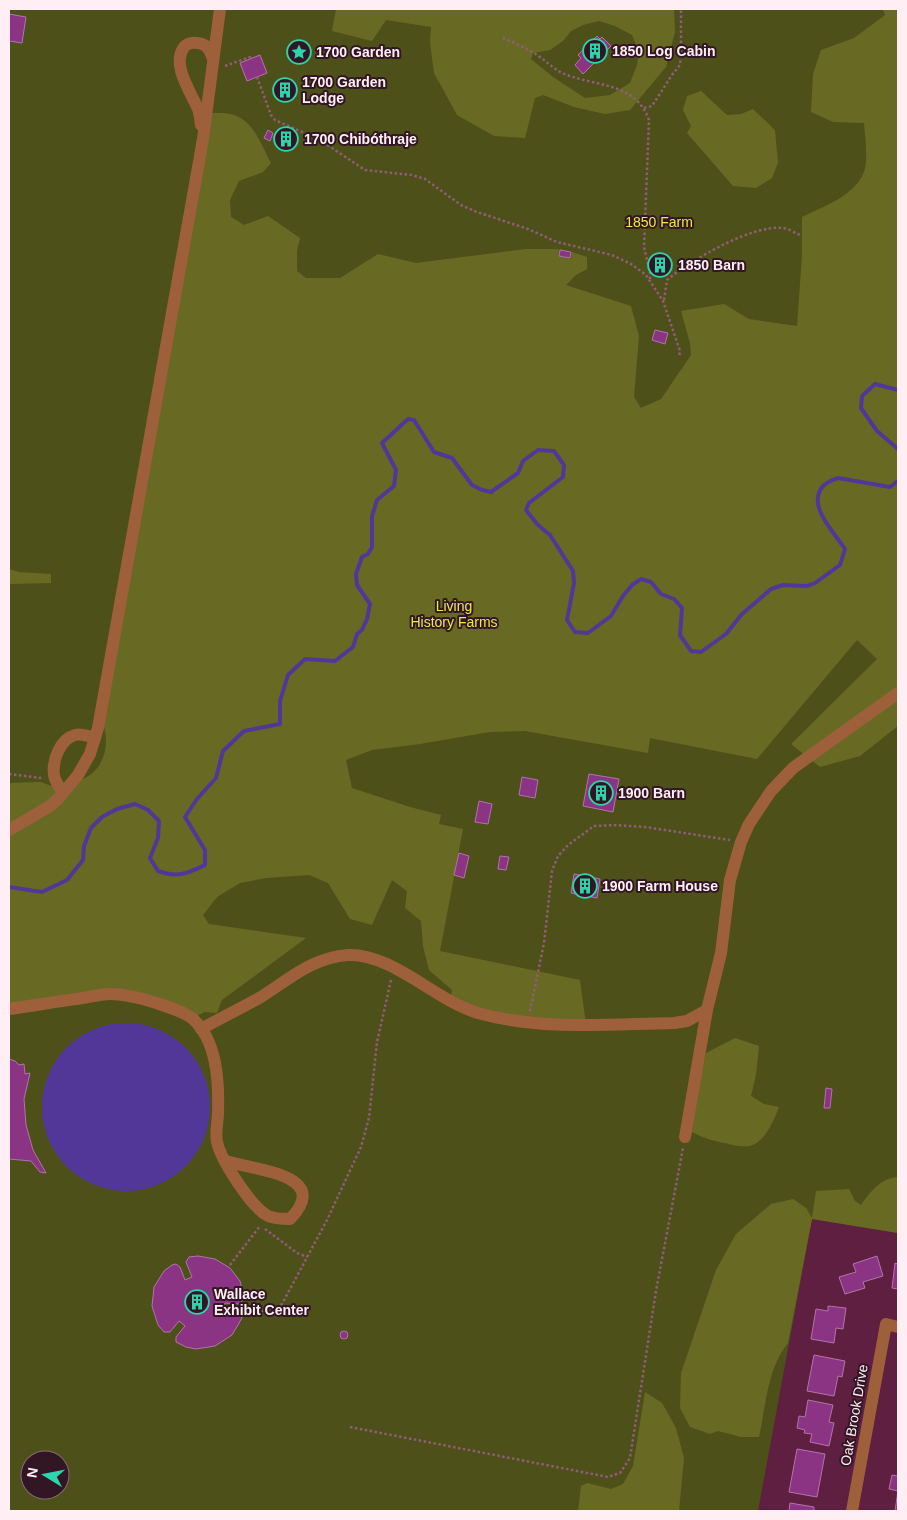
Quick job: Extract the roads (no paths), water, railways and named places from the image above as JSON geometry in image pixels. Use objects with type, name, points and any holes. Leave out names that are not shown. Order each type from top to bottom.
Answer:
[{"type":"street","points":[[9,830],[50,806],[78,775],[90,754],[98,728],[203,139],[220,9]]},
{"type":"street","points":[[203,139],[199,112],[180,71],[182,48],[187,44],[195,42],[204,44],[209,49],[213,59]]},
{"type":"street","points":[[685,1137],[707,1010],[721,953],[730,880],[741,842],[749,824],[771,791],[794,768],[898,693]]},
{"type":"street","points":[[63,792],[55,778],[54,764],[58,752],[65,741],[74,735],[85,734],[95,738]]},
{"type":"street","points":[[201,1029],[260,997],[307,966],[323,959],[349,955],[366,957],[386,964],[450,1001],[477,1013],[528,1023],[586,1025],[674,1022],[687,1021],[707,1010]]},
{"type":"street","points":[[9,1009],[110,994],[141,998],[192,1018],[210,1045],[219,1094],[216,1131],[218,1144],[226,1161],[244,1191],[260,1210],[264,1221],[290,1218],[301,1208],[302,1193],[297,1183],[272,1171],[240,1166],[226,1161]]},
{"type":"street","name":"Oak Brook Drive","points":[[852,1511],[892,1325]]},
{"type":"waterway","points":[[898,390],[875,384],[862,396],[861,408],[877,431],[898,449]]},
{"type":"waterway","points":[[9,887],[42,892],[67,880],[83,860],[84,846],[91,828],[102,817],[117,809],[135,804],[148,810],[159,821],[158,838],[150,858],[158,871],[177,875],[205,865],[205,850],[185,817],[197,799],[216,778],[223,751],[244,731],[280,724],[280,701],[288,675],[305,659],[335,661],[353,647],[357,634],[362,630],[367,619],[370,604],[357,585],[356,574],[362,557],[368,554],[372,547],[372,516],[377,500],[394,486],[396,470],[382,443],[408,419],[414,420],[434,452],[452,458],[472,485],[491,492],[518,473],[523,461],[538,450],[554,451],[564,465],[563,477],[529,503],[526,510],[537,524],[550,535],[573,571],[574,583],[567,620],[575,632],[588,633],[611,616],[623,596],[632,585],[641,579],[651,582],[661,594],[674,599],[682,608],[680,635],[691,651],[701,652],[726,634],[742,614],[771,589],[783,585],[807,586],[815,583],[840,565],[845,549],[823,518],[819,509],[819,493],[824,485],[838,478],[890,487],[898,481]]},
{"type":"place","name":"1850 Log Cabin","points":[[595,51]]},
{"type":"place","name":"1700 Garden","points":[[299,52]]},
{"type":"place","name":"1700 Garden Lodge","points":[[285,90]]},
{"type":"place","name":"1700 Chibóthraje","points":[[286,139]]},
{"type":"place","name":"1850 Barn","points":[[660,265]]},
{"type":"place","name":"1900 Barn","points":[[601,793]]},
{"type":"place","name":"1900 Farm House","points":[[585,886]]},
{"type":"place","name":"Wallace Exhibit Center","points":[[197,1302]]},
{"type":"park label","name":"1850 Farm","points":[[659,222]]},
{"type":"park label","name":"Living History Farms","points":[[454,614]]}]
